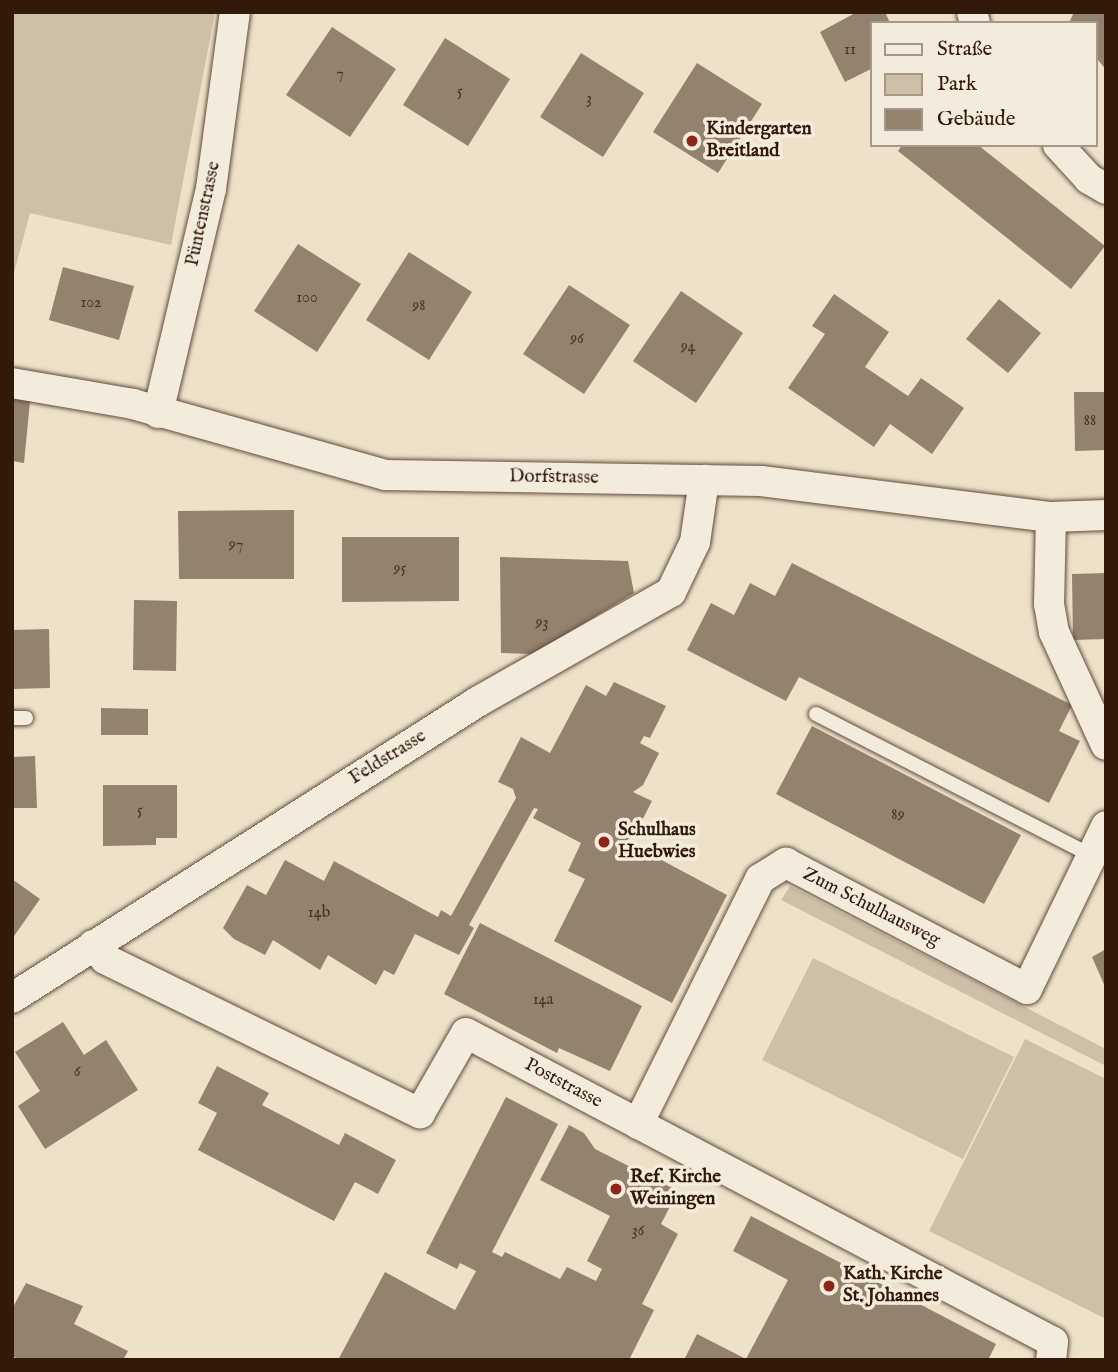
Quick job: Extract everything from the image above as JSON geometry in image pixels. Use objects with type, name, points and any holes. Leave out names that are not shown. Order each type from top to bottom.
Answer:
[{"type":"street","name":"Püntenstrasse","points":[[158,413],[211,189],[235,12]]},
{"type":"street","points":[[1060,147],[1089,179],[1106,189]]},
{"type":"street","name":"Dorfstrasse","points":[[12,383],[133,404],[385,475],[704,480],[815,486],[1051,517],[1106,515]]},
{"type":"street","name":"Feldstrasse","points":[[12,998],[479,701],[671,592],[695,542],[704,480]]},
{"type":"street","points":[[1051,517],[1049,604],[1054,632],[1106,745]]},
{"type":"street","name":"Zum Schulhausweg","points":[[638,1125],[760,879],[786,863],[1027,989],[1094,857],[1106,826]]},
{"type":"street","name":"Poststrasse","points":[[93,945],[117,965],[420,1113],[466,1033],[1052,1342],[1051,1360]]},
{"type":"lane","points":[[816,713],[1094,857]]},
{"type":"green space","points":[[12,12],[215,12],[171,245],[30,213],[12,280]]},
{"type":"green space","points":[[790,886],[1106,1049],[1106,1066],[781,900]]},
{"type":"green space","points":[[813,958],[1014,1057],[963,1159],[762,1060]]},
{"type":"green space","points":[[1025,1039],[1106,1079],[1106,1319],[929,1231]]},
{"type":"building","points":[[857,12],[885,12],[889,21],[870,21],[870,70],[845,82],[820,32]]},
{"type":"building","points":[[1074,12],[1106,12],[1106,70],[1097,59],[1097,21],[1070,21]]},
{"type":"building","points":[[332,27],[396,69],[350,137],[286,95]]},
{"type":"building","points":[[445,38],[510,79],[468,146],[403,105]]},
{"type":"building","points":[[581,53],[644,93],[603,157],[540,117]]},
{"type":"building","points":[[697,63],[762,104],[718,173],[653,132]]},
{"type":"building","points":[[901,147],[981,147],[1105,246],[1071,289],[898,151]]},
{"type":"building","points":[[298,244],[361,284],[317,352],[254,311]]},
{"type":"building","points":[[409,252],[472,292],[429,360],[366,320]]},
{"type":"building","points":[[63,267],[134,286],[119,340],[49,320]]},
{"type":"building","points":[[569,285],[630,325],[584,394],[523,354]]},
{"type":"building","points":[[681,291],[743,333],[696,403],[633,361]]},
{"type":"building","points":[[834,294],[889,332],[865,367],[908,396],[921,378],[964,408],[932,454],[890,424],[874,447],[788,388],[825,334],[812,326]]},
{"type":"building","points":[[999,299],[1041,333],[1008,373],[966,339]]},
{"type":"building","points":[[1074,392],[1106,392],[1106,450],[1075,451]]},
{"type":"building","points":[[12,399],[30,401],[24,463],[12,461]]},
{"type":"building","points":[[294,510],[294,579],[179,579],[178,511]]},
{"type":"building","points":[[342,537],[459,537],[459,601],[342,602]]},
{"type":"building","points":[[500,557],[628,561],[634,593],[533,654],[501,653]]},
{"type":"building","points":[[792,563],[1072,705],[1059,731],[1080,741],[1049,803],[799,677],[786,701],[687,650],[711,603],[734,615],[750,583],[775,596]]},
{"type":"building","points":[[1106,573],[1106,639],[1073,640],[1072,574]]},
{"type":"building","points":[[134,600],[177,601],[176,671],[133,670]]},
{"type":"building","points":[[49,629],[50,688],[12,689],[12,630]]},
{"type":"building","name":"Schulhaus Huebwies","points":[[614,682],[666,706],[650,738],[644,736],[640,743],[659,753],[643,785],[633,792],[652,801],[635,834],[626,841],[727,895],[672,1003],[554,941],[585,879],[568,871],[581,843],[533,818],[538,809],[534,808],[469,925],[474,928],[459,955],[415,934],[394,975],[384,970],[376,985],[328,955],[320,970],[273,940],[265,955],[234,939],[223,928],[247,885],[266,895],[285,860],[324,881],[334,861],[438,917],[441,910],[451,916],[516,798],[513,789],[498,782],[521,737],[550,753],[586,685],[606,696]]},
{"type":"building","points":[[101,708],[148,709],[148,735],[101,735]]},
{"type":"building","points":[[812,726],[1021,835],[984,904],[776,794]]},
{"type":"building","points":[[35,756],[37,808],[12,808],[12,757]]},
{"type":"building","points":[[103,785],[177,785],[177,838],[156,838],[156,845],[103,846]]},
{"type":"building","points":[[12,879],[40,899],[12,939]]},
{"type":"building","points":[[480,923],[642,1006],[610,1071],[559,1048],[557,1053],[444,994]]},
{"type":"building","points":[[1106,949],[1106,989],[1092,957]]},
{"type":"building","points":[[63,1022],[84,1055],[106,1040],[138,1090],[45,1149],[18,1106],[40,1091],[15,1052]]},
{"type":"building","points":[[217,1066],[269,1093],[262,1105],[339,1145],[345,1133],[396,1160],[378,1194],[355,1182],[334,1221],[198,1150],[217,1113],[198,1103]]},
{"type":"building","points":[[506,1097],[558,1124],[492,1252],[502,1257],[505,1252],[560,1279],[567,1267],[596,1281],[602,1269],[587,1261],[610,1216],[540,1180],[569,1125],[584,1133],[595,1149],[678,1191],[661,1224],[678,1234],[642,1304],[654,1310],[629,1360],[338,1360],[385,1272],[455,1310],[476,1271],[460,1263],[457,1269],[426,1253]]},
{"type":"building","points":[[751,1216],[996,1344],[988,1360],[684,1360],[697,1334],[746,1359],[788,1280],[733,1251]]},
{"type":"building","points":[[26,1283],[83,1306],[74,1324],[128,1351],[123,1360],[20,1360],[12,1356],[12,1309]]},
{"type":"place","name":"Kindergarten Breitland","points":[[692,141]]},
{"type":"place","name":"Schulhaus Huebwies","points":[[604,842]]},
{"type":"place","name":"Ref. Kirche Weiningen","points":[[616,1189]]},
{"type":"place","name":"Kath. Kirche St. Johannes","points":[[829,1286]]}]
